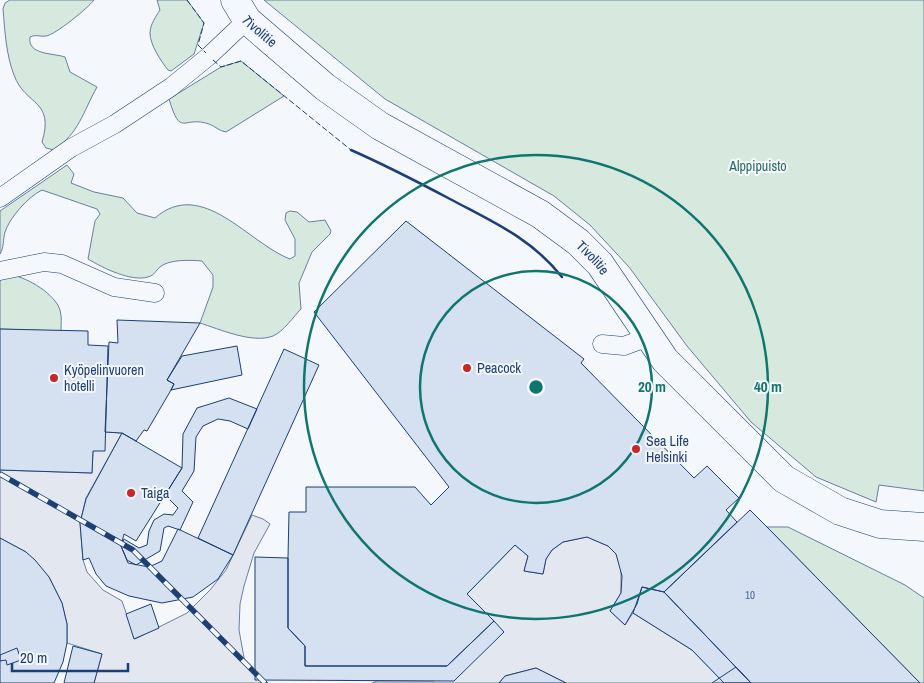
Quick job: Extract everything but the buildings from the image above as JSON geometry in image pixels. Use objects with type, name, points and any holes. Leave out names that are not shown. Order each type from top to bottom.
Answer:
[{"type":"street","name":"Tivolitie","points":[[241,10],[325,88],[380,126],[540,214],[578,242],[600,264],[648,337],[666,360],[784,479],[840,511],[880,524],[924,527]]},
{"type":"lane","points":[[0,198],[72,148],[115,124],[170,87],[209,56],[241,10]]},
{"type":"lane","points":[[0,270],[28,264],[62,264],[114,287],[155,293]]},
{"type":"lane","points":[[602,344],[624,346],[648,337]]},
{"type":"green space","points":[[10,0],[94,0],[79,15],[56,31],[46,36],[30,37],[30,43],[37,50],[65,57],[70,72],[97,87],[80,122],[54,150],[46,148],[42,142],[45,118],[42,110],[19,85],[11,67],[6,43],[3,9],[5,3]]},
{"type":"green space","points":[[157,0],[187,0],[204,23],[194,54],[171,71],[168,70],[159,58],[150,38],[151,27],[160,10]]},
{"type":"green space","name":"Alppipuisto","points":[[264,0],[924,0],[924,491],[879,485],[876,502],[816,477],[751,422],[687,346],[629,267],[590,225],[554,196],[385,99]]},
{"type":"green space","points":[[241,61],[284,96],[226,132],[209,124],[200,122],[184,123],[177,119],[169,99],[221,67]]},
{"type":"green space","points":[[67,165],[74,174],[71,183],[94,192],[123,198],[137,213],[155,218],[173,207],[190,205],[207,209],[224,217],[274,251],[290,259],[295,256],[295,239],[285,220],[286,213],[290,211],[297,212],[309,222],[325,220],[331,231],[330,234],[312,252],[299,283],[301,309],[281,331],[265,338],[236,335],[200,323],[213,287],[213,275],[202,261],[192,260],[164,264],[152,275],[141,278],[126,276],[109,270],[88,259],[95,221],[100,214],[97,209],[42,190],[25,202],[7,226],[0,254],[0,211]]},
{"type":"green space","points":[[12,275],[33,283],[53,298],[60,310],[61,331],[0,329],[0,278]]},
{"type":"green space","points":[[767,527],[788,527],[905,585],[924,598],[924,683],[920,683]]},
{"type":"shaded area","points":[[105,432],[122,433],[86,498],[80,523],[83,560],[87,572],[103,590],[122,601],[135,639],[187,613],[210,590],[226,570],[252,515],[263,519],[270,524],[254,553],[244,586],[240,604],[239,630],[245,663],[267,683],[94,683],[102,654],[67,643],[67,624],[62,603],[49,577],[26,552],[0,538],[0,470],[92,473],[93,451]]},
{"type":"shaded area","points":[[587,537],[608,546],[616,554],[621,566],[621,593],[610,611],[625,625],[633,613],[692,650],[724,683],[566,683],[536,668],[505,676],[499,683],[372,683],[377,681],[434,681],[447,666],[467,594],[515,545],[528,556],[524,571],[543,574],[546,559],[552,550],[563,542]]},
{"type":"railway","points":[[0,474],[133,550],[265,683]]},
{"type":"fence","points":[[187,0],[204,23],[198,45],[206,53]]},
{"type":"fence","points":[[213,60],[221,67],[241,61],[351,150]]},
{"type":"wall","points":[[351,150],[414,180],[510,232],[550,263],[562,277]]},
{"type":"place","name":"Peacock","points":[[467,368]]},
{"type":"place","name":"Kyöpelinvuoren hotelli","points":[[54,378]]},
{"type":"place","name":"Sea Life Helsinki","points":[[636,449]]},
{"type":"place","name":"Taiga","points":[[131,493]]}]
